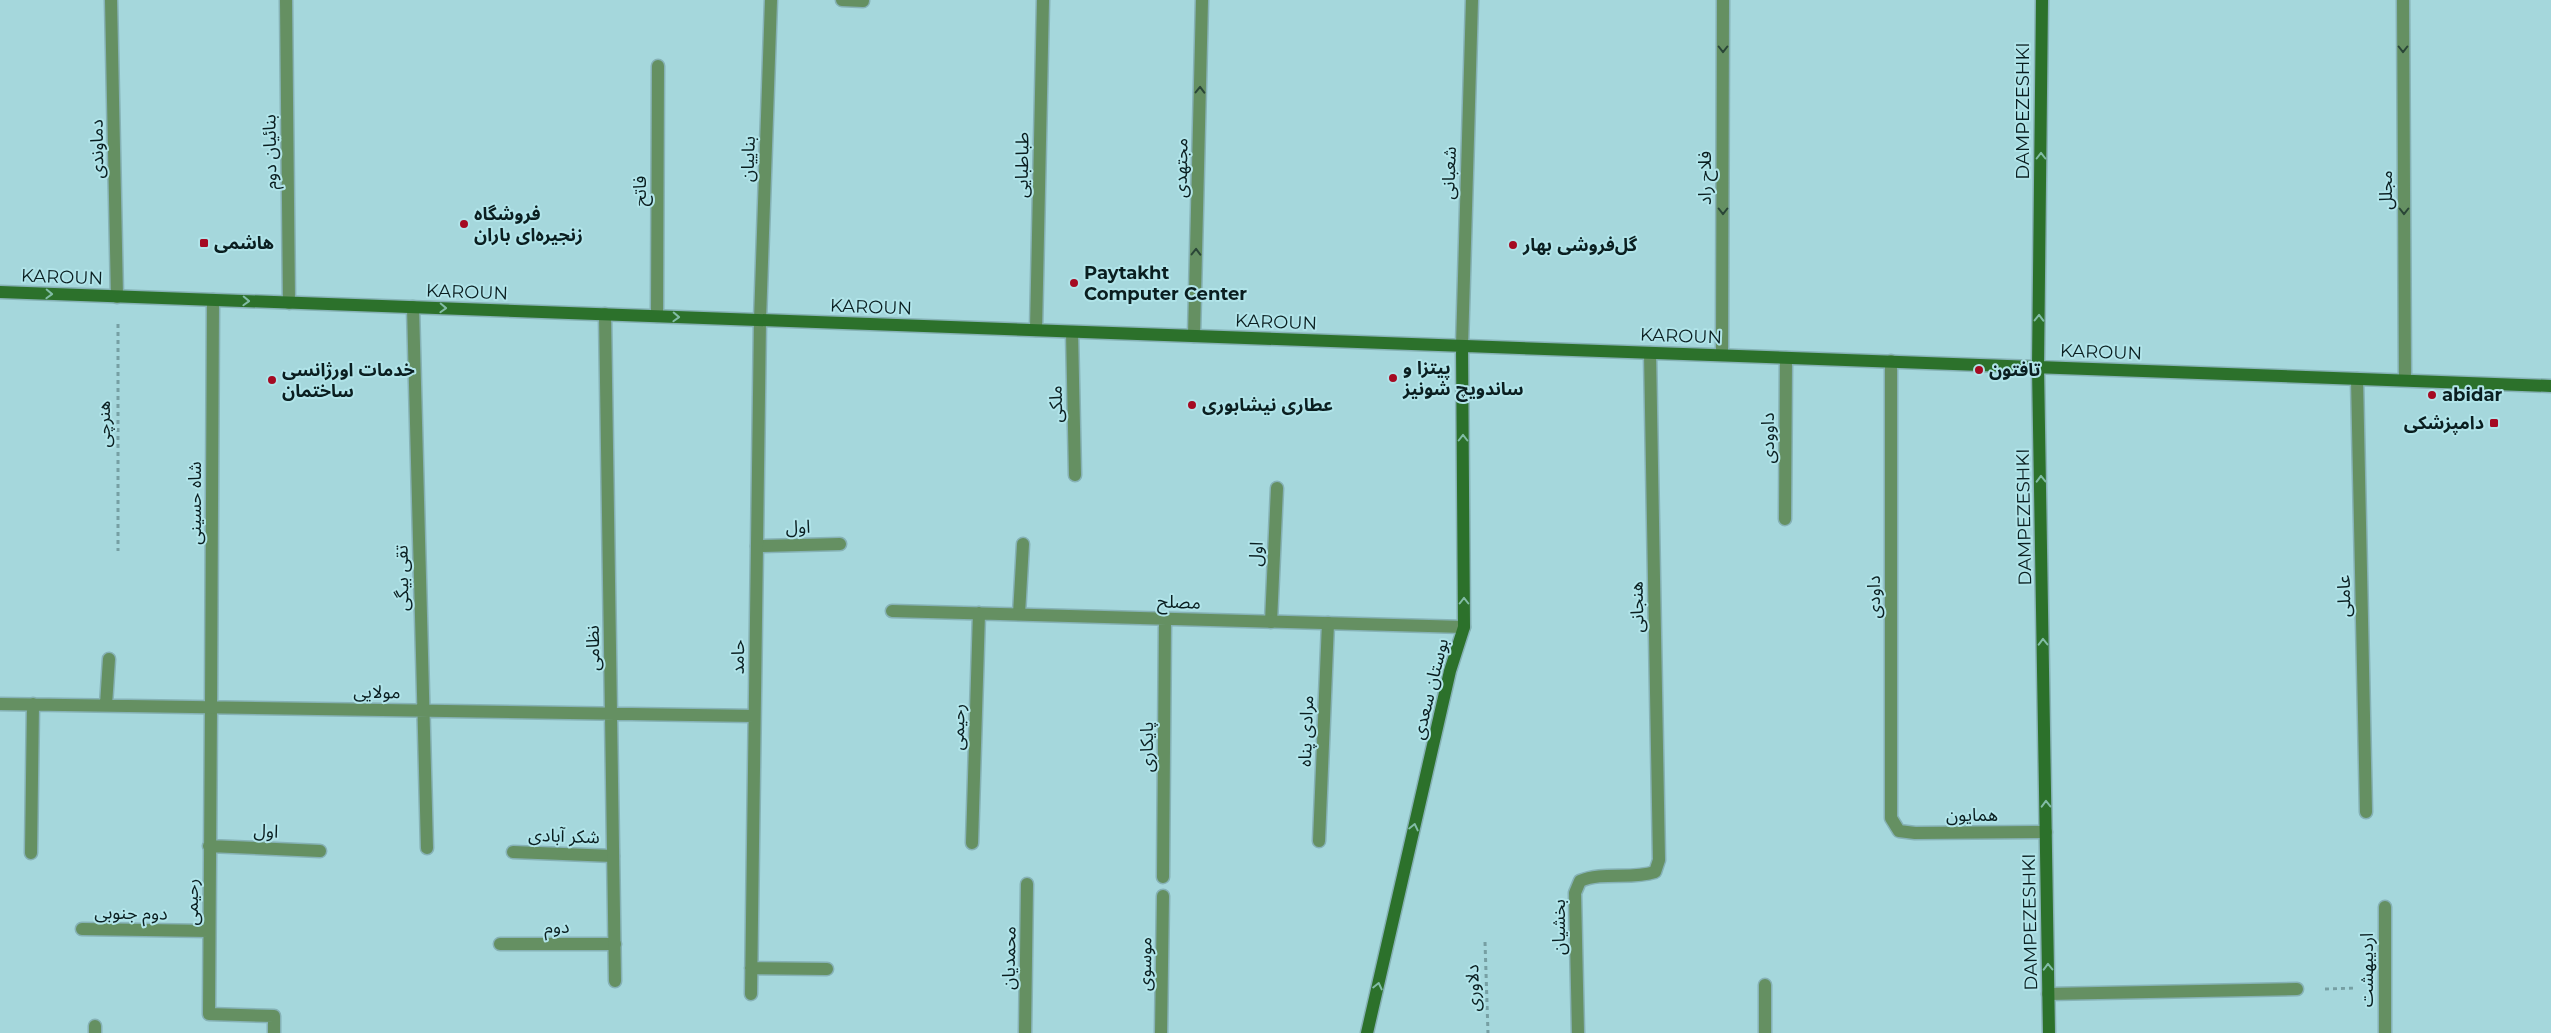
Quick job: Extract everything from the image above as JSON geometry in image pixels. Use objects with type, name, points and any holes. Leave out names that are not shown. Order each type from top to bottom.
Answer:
[{"type":"main road","name":"DAMPEZESHKI","points":[[2042,0],[2038,367],[2049,1033]]},
{"type":"main road","name":"KAROUN","points":[[0,292],[2551,386]]},
{"type":"main road","name":"بوستان سعدی","points":[[1367,1033],[1450,671],[1464,627],[1462,346]]},
{"type":"street","name":"دماوندی","points":[[111,0],[118,297]]},
{"type":"street","name":"بنائیان دوم","points":[[286,0],[289,303]]},
{"type":"street","name":"بناییان","points":[[760,320],[771,0]]},
{"type":"street","points":[[842,0],[863,1]]},
{"type":"street","name":"طباطبایی","points":[[1036,330],[1043,0]]},
{"type":"street","name":"مجتهدی","points":[[1194,336],[1202,0]]},
{"type":"street","name":"شعبانی","points":[[1462,346],[1472,0]]},
{"type":"street","name":"فلاح راد","points":[[1722,355],[1723,0]]},
{"type":"street","name":"مجلل","points":[[2403,0],[2405,380]]},
{"type":"street","name":"فاتح","points":[[657,316],[658,66]]},
{"type":"street","name":"شاه حسینی","points":[[211,707],[213,300]]},
{"type":"street","name":"تقی بیگی","points":[[413,307],[427,848]]},
{"type":"street","name":"نظامی","points":[[605,314],[615,981]]},
{"type":"street","name":"حامد","points":[[751,994],[760,320]]},
{"type":"street","name":"ملکی","points":[[1072,332],[1075,475]]},
{"type":"street","name":"هنجانی","points":[[1650,353],[1659,860]]},
{"type":"street","name":"داوودی","points":[[1786,358],[1786,519]]},
{"type":"street","name":"داودی","points":[[1891,362],[1892,818],[1899,831]]},
{"type":"street","name":"عاملی","points":[[2357,378],[2366,812]]},
{"type":"street","name":"اول","points":[[1270,622],[1277,488]]},
{"type":"street","name":"اول","points":[[757,546],[840,544]]},
{"type":"street","points":[[1019,614],[1023,544]]},
{"type":"street","name":"مصلح","points":[[892,611],[1464,627]]},
{"type":"street","name":"رحیمی","points":[[972,843],[978,613]]},
{"type":"street","name":"پایکاری","points":[[1163,876],[1165,619]]},
{"type":"street","name":"مرادی پناه","points":[[1319,840],[1328,623]]},
{"type":"street","points":[[106,705],[109,659]]},
{"type":"street","name":"مولایی","points":[[0,704],[754,716]]},
{"type":"street","points":[[31,853],[33,704]]},
{"type":"street","name":"رحیمی","points":[[211,707],[209,1014],[274,1016],[274,1033]]},
{"type":"street","name":"همایون","points":[[1899,831],[1915,833],[2046,832]]},
{"type":"street","name":"اول","points":[[209,846],[320,851]]},
{"type":"street","name":"شکر آبادی","points":[[513,852],[613,856]]},
{"type":"street","name":"بخشیان","points":[[1578,1033],[1575,893],[1580,881],[1589,877],[1642,876],[1655,872],[1659,860]]},
{"type":"street","name":"محمدیان","points":[[1025,1033],[1027,884]]},
{"type":"street","name":"موسوی","points":[[1161,1033],[1163,896]]},
{"type":"street","name":"اردیبهشت","points":[[2385,907],[2385,1033]]},
{"type":"street","name":"دوم جنوبی","points":[[82,929],[209,931]]},
{"type":"street","name":"دوم","points":[[500,944],[615,944]]},
{"type":"street","points":[[751,968],[827,968]]},
{"type":"street","points":[[1765,984],[1765,1033]]},
{"type":"street","points":[[2048,994],[2297,989]]},
{"type":"path","name":"هنرچی","points":[[118,297],[118,551]]},
{"type":"path","name":"دلاوری","points":[[1486,942],[1488,1033]]},
{"type":"path","points":[[2297,989],[2385,987]]},
{"type":"place","name":"فروشگاه زنجیره‌ای باران","points":[[464,224]]},
{"type":"place","name":"هاشمی","points":[[204,243]]},
{"type":"place","name":"گل‌فروشی بهار","points":[[1513,245]]},
{"type":"place","name":"Paytakht Computer Center","points":[[1074,283]]},
{"type":"place","name":"تافتون","points":[[1979,370]]},
{"type":"place","name":"پیتزا و ساندویچ شونیز","points":[[1393,378]]},
{"type":"place","name":"خدمات اورژانسی ساختمان","points":[[272,380]]},
{"type":"place","name":"abidar","points":[[2432,395]]},
{"type":"place","name":"عطاری نیشابوری","points":[[1192,405]]},
{"type":"place","name":"دامپزشکی","points":[[2494,423]]}]
